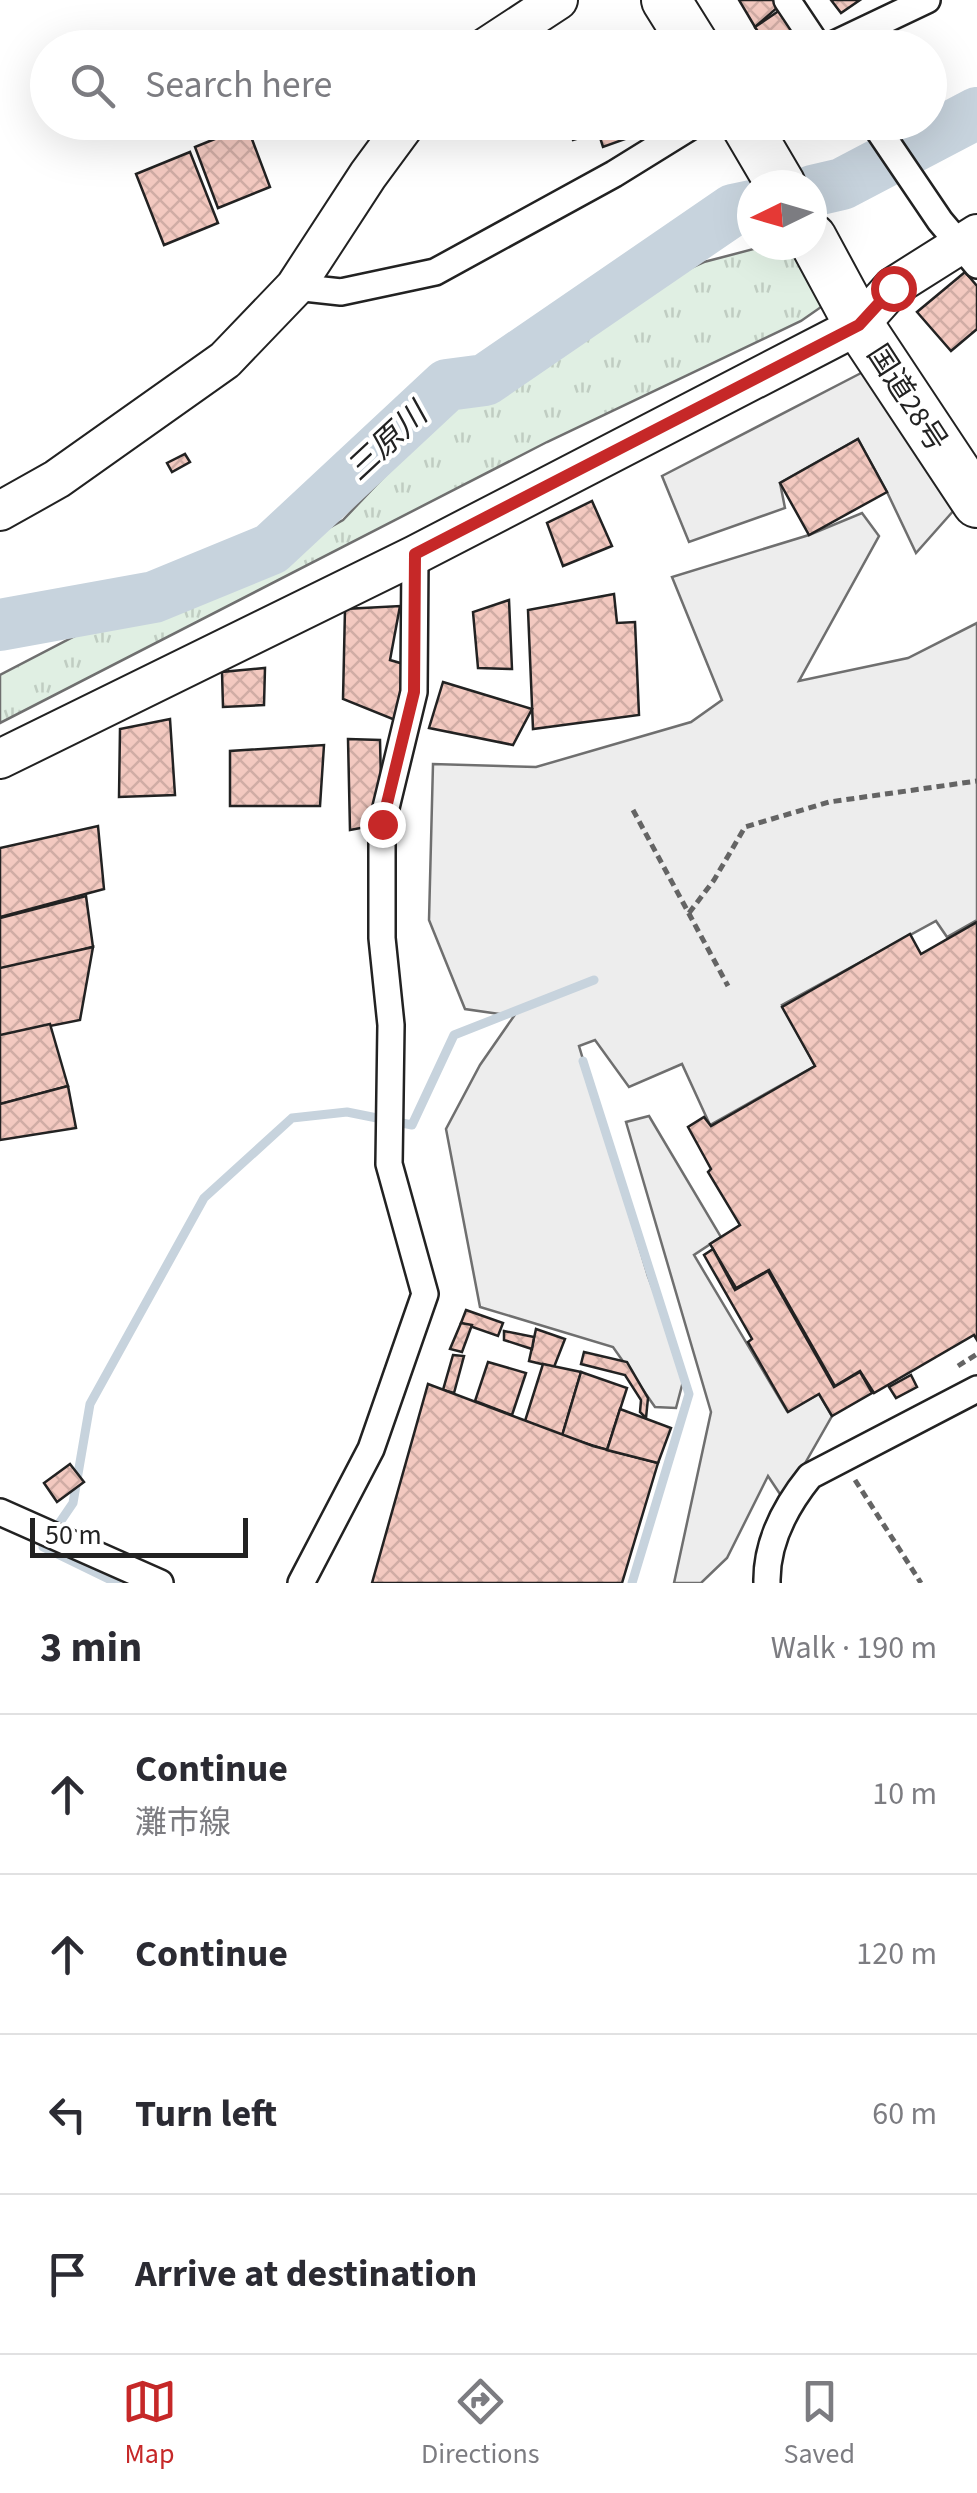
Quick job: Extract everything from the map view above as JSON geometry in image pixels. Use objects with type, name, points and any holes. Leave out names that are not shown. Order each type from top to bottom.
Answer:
[{"type":"highway","points":[[666,0],[685,30]]},
{"type":"highway","points":[[755,140],[772,170]]},
{"type":"highway","name":"国道28号","points":[[824,260],[859,325],[977,504]]},
{"type":"street","points":[[512,30],[558,0]]},
{"type":"street","points":[[786,0],[809,30]]},
{"type":"street","points":[[862,30],[926,0]]},
{"type":"street","points":[[0,511],[57,479],[225,360],[296,287],[394,140]]},
{"type":"street","points":[[296,287],[341,292],[436,272],[669,140]]},
{"type":"street","points":[[0,759],[415,554],[859,325],[893,288],[963,241],[887,140]]},
{"type":"street","points":[[301,1583],[371,1449],[425,1294],[389,1164],[391,1025],[382,938],[382,824],[414,692],[415,554]]},
{"type":"street","points":[[767,1583],[767,1559],[779,1525],[810,1476],[977,1389]]},
{"type":"street","points":[[0,1512],[160,1583]]},
{"type":"path","points":[[688,913],[714,880],[745,827],[828,802],[977,781]]},
{"type":"path","points":[[633,810],[728,986]]},
{"type":"path","points":[[840,1458],[921,1583]]},
{"type":"green space","points":[[737,253],[737,260],[812,260],[834,298],[801,321],[547,442],[0,723],[0,675],[102,622],[149,611],[267,563],[343,520],[456,401],[481,393],[511,372],[549,336],[704,262]]},
{"type":"shaded area","points":[[863,372],[955,509],[916,553],[858,439],[780,483],[785,508],[689,542],[662,476]]},
{"type":"shaded area","points":[[862,513],[879,536],[799,681],[908,658],[977,623],[977,920],[947,937],[936,921],[782,1005],[815,1066],[710,1125],[682,1064],[629,1087],[595,1040],[579,1046],[648,1276],[685,1374],[676,1408],[655,1407],[613,1347],[480,1307],[446,1129],[480,1065],[514,1016],[465,1009],[429,920],[433,764],[536,767],[691,722],[722,700],[672,577],[809,535]]},
{"type":"shaded area","points":[[649,1116],[721,1237],[694,1255],[787,1411],[819,1394],[832,1416],[784,1500],[768,1476],[727,1558],[701,1583],[674,1583],[711,1412],[626,1122]]},
{"type":"building","points":[[739,0],[786,0],[755,27]]},
{"type":"building","points":[[831,0],[860,0],[841,13]]},
{"type":"building","points":[[789,4],[807,30],[757,30],[755,27]]},
{"type":"building","points":[[212,140],[252,140],[270,187],[218,208],[195,147]]},
{"type":"building","points":[[601,140],[622,140],[603,147]]},
{"type":"building","points":[[190,152],[218,223],[164,245],[136,174]]},
{"type":"building","points":[[965,272],[977,286],[977,329],[951,351],[917,312]]},
{"type":"building","points":[[858,439],[887,492],[809,535],[780,483]]},
{"type":"building","points":[[185,454],[190,462],[172,472],[167,463]]},
{"type":"building","points":[[592,501],[612,546],[563,566],[547,523]]},
{"type":"building","points":[[614,594],[617,623],[635,622],[639,715],[533,729],[528,610]]},
{"type":"building","points":[[509,600],[512,669],[478,668],[473,612]]},
{"type":"building","points":[[400,606],[390,660],[414,667],[405,724],[343,699],[345,609]]},
{"type":"building","points":[[265,668],[264,705],[223,707],[222,672]]},
{"type":"building","points":[[443,682],[532,709],[513,745],[429,728]]},
{"type":"building","points":[[170,719],[175,795],[119,797],[120,729]]},
{"type":"building","points":[[348,739],[380,740],[382,824],[350,830]]},
{"type":"building","points":[[324,745],[320,806],[230,806],[230,751]]},
{"type":"building","points":[[98,826],[104,889],[0,917],[0,848]]},
{"type":"building","points":[[86,896],[93,947],[0,971],[0,918]]},
{"type":"building","points":[[977,922],[977,1340],[974,1335],[874,1393],[860,1371],[835,1386],[769,1270],[736,1288],[710,1244],[740,1225],[708,1172],[711,1169],[688,1127],[704,1117],[711,1126],[815,1066],[782,1007],[910,934],[921,954]]},
{"type":"building","points":[[93,947],[80,1020],[0,1036],[0,968]]},
{"type":"building","points":[[50,1024],[68,1086],[0,1104],[0,1035]]},
{"type":"building","points":[[68,1086],[76,1128],[0,1140],[0,1104]]},
{"type":"building","points":[[713,1249],[735,1290],[768,1271],[834,1387],[860,1372],[872,1393],[832,1416],[819,1394],[788,1412],[704,1255]]},
{"type":"building","points":[[466,1310],[503,1323],[498,1336],[461,1323]]},
{"type":"building","points":[[461,1323],[472,1325],[462,1352],[450,1349]]},
{"type":"building","points":[[536,1329],[565,1339],[554,1367],[529,1361]]},
{"type":"building","points":[[504,1331],[534,1337],[532,1349],[504,1340]]},
{"type":"building","points":[[584,1352],[627,1362],[648,1398],[646,1418],[640,1412],[641,1400],[625,1375],[581,1364]]},
{"type":"building","points":[[453,1355],[464,1356],[454,1393],[443,1390]]},
{"type":"building","points":[[488,1362],[526,1373],[512,1415],[475,1401]]},
{"type":"building","points":[[543,1364],[581,1372],[562,1436],[525,1421]]},
{"type":"building","points":[[581,1372],[627,1388],[607,1450],[562,1436]]},
{"type":"building","points":[[911,1375],[917,1387],[896,1398],[889,1387]]},
{"type":"building","points":[[428,1384],[593,1446],[658,1463],[622,1583],[372,1583]]},
{"type":"building","points":[[620,1409],[671,1428],[658,1463],[607,1450]]},
{"type":"building","points":[[70,1464],[84,1482],[57,1502],[44,1483]]},
{"type":"waterway","name":"三原川","points":[[947,129],[977,113]]},
{"type":"waterway","name":"三原川","points":[[827,188],[842,184],[926,140]]},
{"type":"waterway","name":"三原川","points":[[0,625],[154,597],[271,549],[447,385],[485,380],[737,209]]},
{"type":"waterway","points":[[117,1583],[43,1547],[73,1503],[90,1404],[204,1198],[292,1118],[347,1112],[412,1125],[454,1035],[594,980]]},
{"type":"waterway","points":[[583,1061],[689,1394],[632,1583]]},
{"type":"route","points":[[382,824],[414,692],[415,554],[859,325],[893,288]]}]
